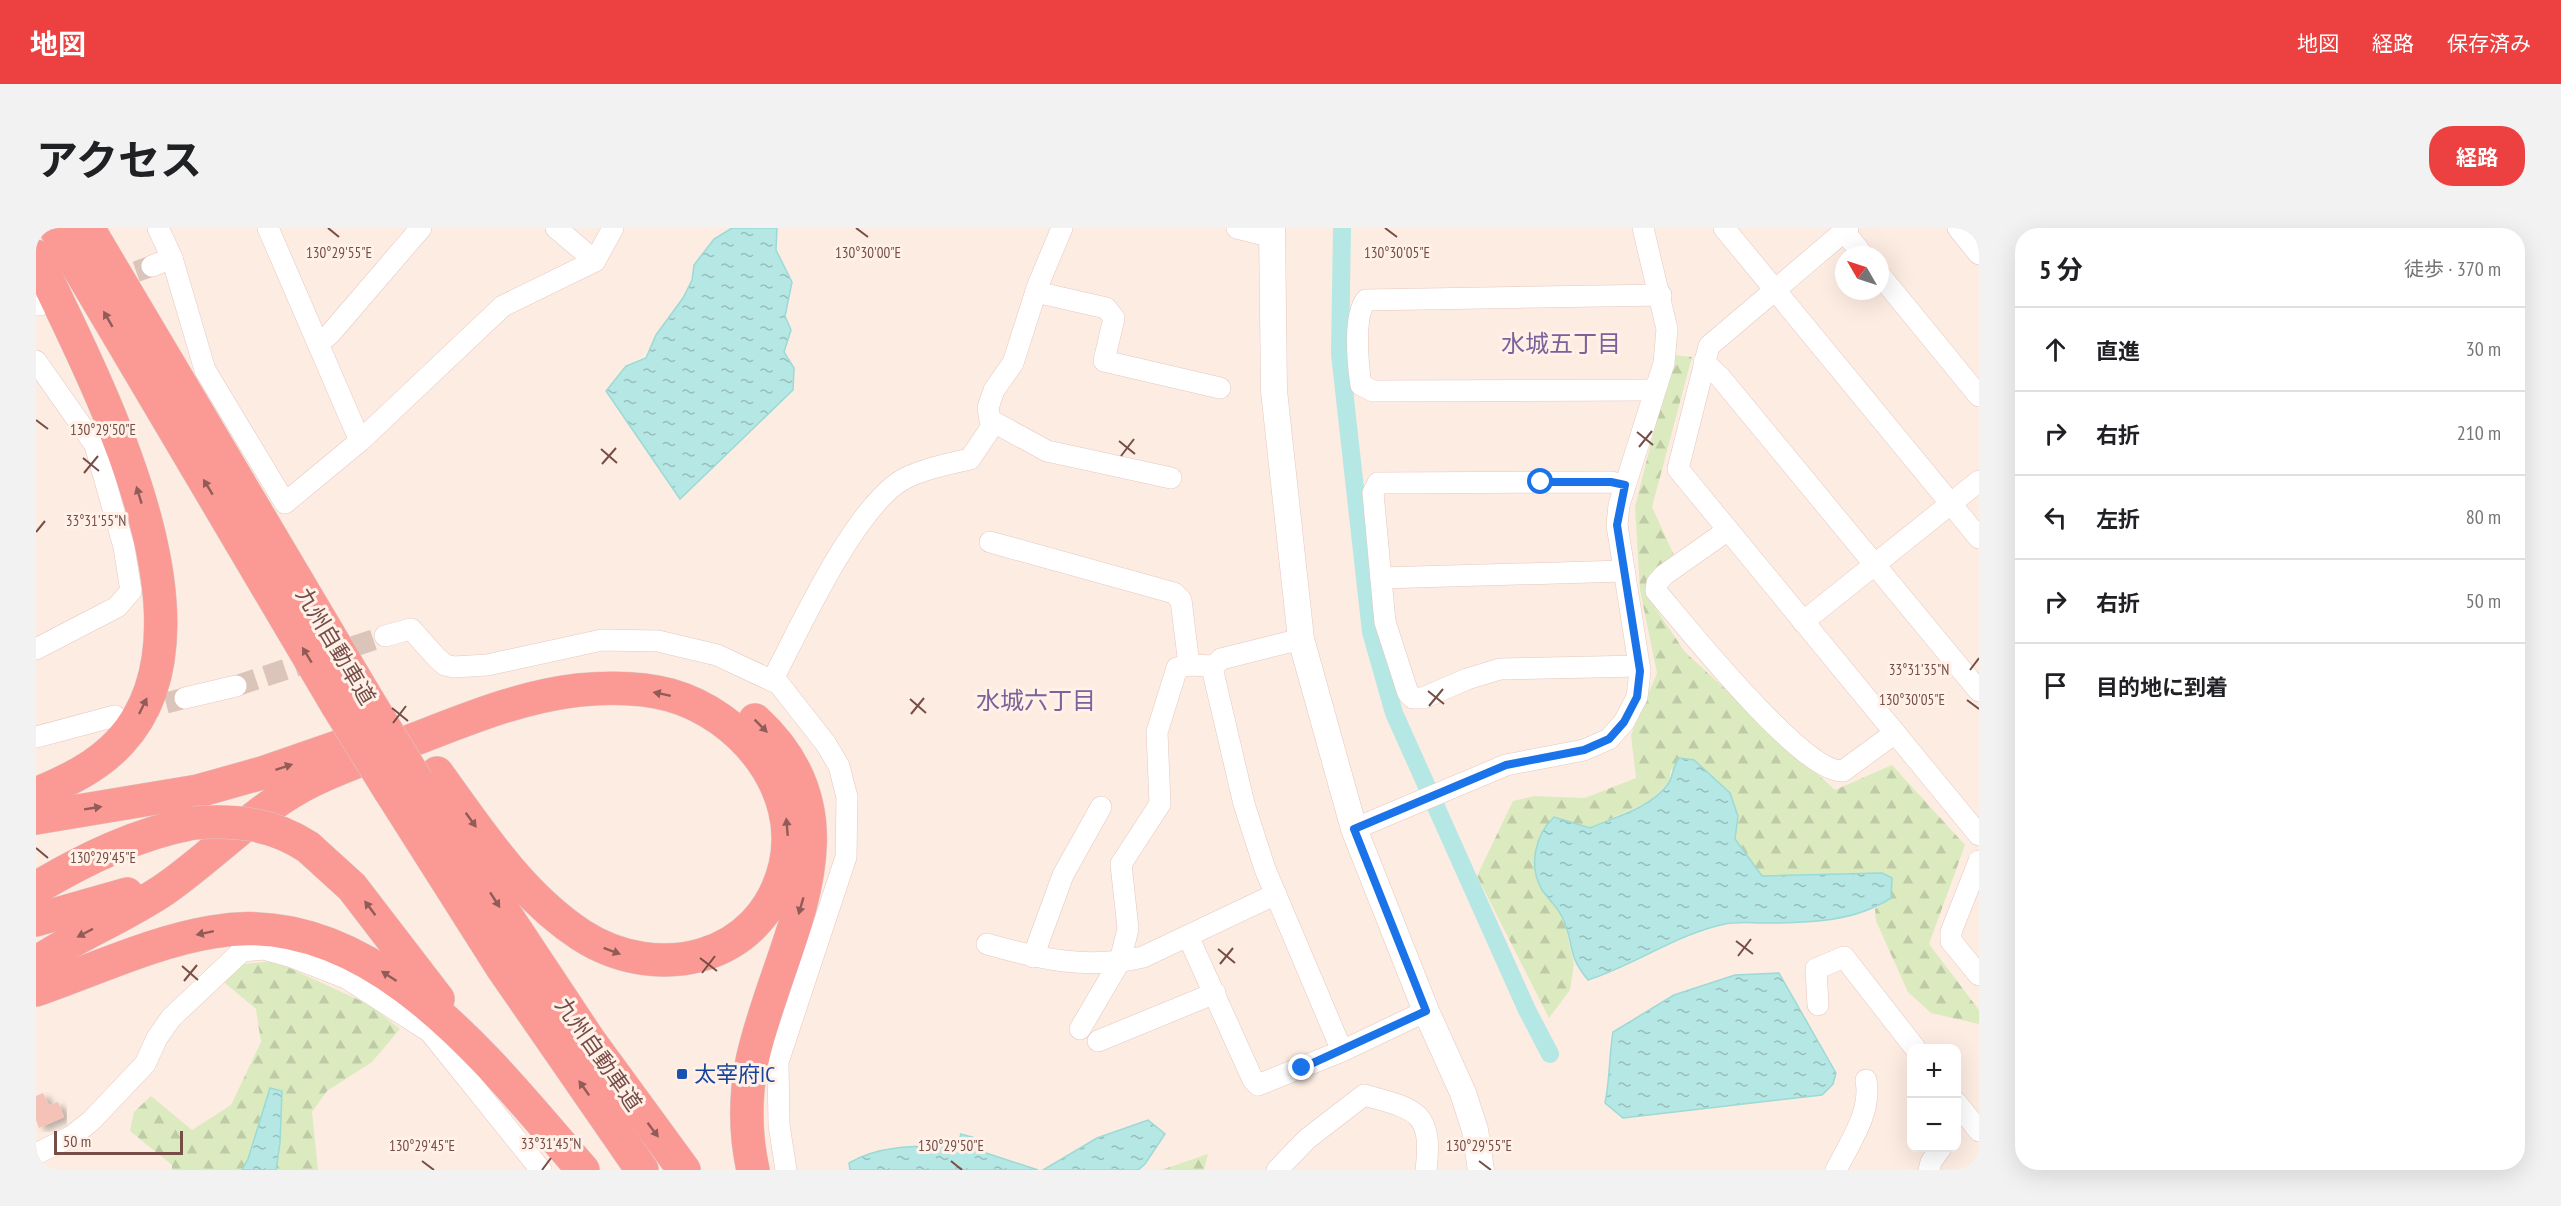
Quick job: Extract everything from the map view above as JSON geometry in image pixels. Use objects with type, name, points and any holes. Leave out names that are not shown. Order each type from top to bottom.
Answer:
[{"type":"highway","name":"九州自動車道","points":[[55,228],[361,694]]},
{"type":"highway","name":"九州自動車道","points":[[88,228],[414,782],[589,1040],[684,1170]]},
{"type":"highway","points":[[36,256],[90,370],[134,480],[155,561],[159,617],[152,684],[134,723],[122,740],[87,770],[36,794]]},
{"type":"highway","points":[[36,818],[232,783],[299,762],[483,692],[565,671],[641,668],[676,675],[715,691],[737,704],[757,722],[790,760],[801,782],[811,831],[811,857],[806,886],[763,1021],[751,1071],[747,1126],[753,1170]]},
{"type":"highway","points":[[36,920],[130,893],[186,866],[298,788],[322,776],[515,702],[577,690],[640,689],[670,695],[695,705],[739,734],[756,751],[780,795],[788,841],[785,866],[777,888],[764,910],[747,929],[727,944],[686,960],[642,960],[603,948],[581,935],[544,905],[497,855],[414,782]]},
{"type":"highway","name":"九州自動車道","points":[[414,782],[501,966],[642,1170]]},
{"type":"highway","points":[[36,888],[117,846],[170,828],[193,823],[235,822],[277,830],[308,847],[338,872],[359,895],[496,1070],[583,1170]]},
{"type":"highway","points":[[36,963],[164,890],[221,843]]},
{"type":"highway","points":[[36,990],[158,946],[205,933],[241,928],[298,933],[349,953],[396,981],[450,1025],[496,1070]]},
{"type":"street","points":[[158,228],[172,258],[205,370],[285,503],[360,441],[503,306],[595,261],[613,228]]},
{"type":"street","points":[[318,344],[330,334],[421,228]]},
{"type":"street","points":[[556,228],[595,261]]},
{"type":"street","points":[[1062,228],[1036,292],[1013,363],[994,390],[988,408],[990,420],[1047,451],[1171,478]]},
{"type":"street","points":[[1237,228],[1273,233],[1274,390],[1301,639],[1354,829],[1426,1011],[1463,1092],[1475,1130],[1480,1170]]},
{"type":"street","points":[[1354,829],[1506,765],[1584,750],[1609,739],[1624,722],[1637,697],[1640,666],[1617,525],[1625,485],[1664,363],[1667,329],[1661,295],[1643,228]]},
{"type":"street","points":[[1724,228],[1979,538]]},
{"type":"street","points":[[1958,228],[1979,254]]},
{"type":"street","points":[[1857,246],[1846,230],[1712,341],[1704,362],[1678,469],[1979,835]]},
{"type":"street","points":[[273,231],[360,441]]},
{"type":"street","points":[[152,266],[172,258]]},
{"type":"street","points":[[1889,286],[1979,396]]},
{"type":"street","points":[[1036,292],[1106,308],[1114,318],[1104,361],[1220,388]]},
{"type":"street","points":[[1655,390],[1373,391],[1361,385],[1358,327],[1360,310],[1366,300],[1661,295]]},
{"type":"street","points":[[36,361],[95,445],[124,547],[131,591],[117,608],[36,649]]},
{"type":"street","points":[[1704,362],[1720,377],[1979,691]]},
{"type":"street","points":[[773,679],[861,521],[896,484],[935,468],[970,459],[994,423]]},
{"type":"street","points":[[1625,485],[1611,482],[1378,483],[1373,493],[1389,639],[1408,693],[1413,698],[1423,698],[1500,669],[1640,666]]},
{"type":"street","points":[[1803,622],[1979,482]]},
{"type":"street","points":[[1728,530],[1664,575],[1657,584],[1656,591],[1727,675],[1802,750],[1834,772],[1843,771],[1895,734]]},
{"type":"street","points":[[990,542],[1174,593],[1181,600],[1189,664]]},
{"type":"street","points":[[1381,578],[1624,571]]},
{"type":"street","points":[[385,636],[411,629],[446,665],[462,667],[487,665],[602,640],[658,641],[717,655],[773,679],[793,699],[839,766],[847,797],[846,857],[777,1073],[779,1125],[786,1170]]},
{"type":"street","points":[[1301,639],[1221,659],[1214,666],[1213,672],[1244,804],[1276,894],[1342,1051]]},
{"type":"street","points":[[1080,1029],[1120,961],[1128,929],[1121,864],[1160,804],[1157,732],[1178,668],[1189,664],[1214,666]]},
{"type":"street","points":[[185,698],[236,686]]},
{"type":"street","points":[[36,737],[115,716]]},
{"type":"street","points":[[1033,957],[1063,875],[1101,807]]},
{"type":"street","points":[[1979,861],[1951,932],[1951,941],[1979,975]]},
{"type":"street","points":[[987,944],[1033,957],[1088,964],[1120,961],[1143,957],[1276,894]]},
{"type":"street","points":[[1188,936],[1252,1080],[1258,1085],[1342,1051],[1426,1011]]},
{"type":"street","points":[[36,1154],[72,1136],[91,1121],[145,1064],[157,1038],[171,1018],[242,951],[256,949],[292,957],[346,978],[430,1032],[541,1170]]},
{"type":"street","points":[[1818,1005],[1816,969],[1844,957],[1912,1044]]},
{"type":"street","points":[[1098,1041],[1215,993]]},
{"type":"street","points":[[1836,1170],[1862,1117],[1868,1094],[1866,1080]]},
{"type":"street","points":[[1277,1170],[1307,1139],[1364,1095],[1386,1101],[1418,1115],[1426,1126],[1429,1141],[1426,1170]]},
{"type":"street","points":[[1961,1112],[1969,1128]]},
{"type":"street","points":[[1929,1170],[1931,1162],[1938,1152]]},
{"type":"green space","points":[[1673,355],[1692,357],[1652,507],[1674,555],[1654,575],[1652,603],[1685,652],[1835,790],[1892,765],[1965,845],[1929,944],[1979,1010],[1979,1024],[1931,1013],[1908,992],[1876,921],[1875,909],[1891,898],[1882,873],[1762,876],[1735,839],[1738,816],[1671,769],[1669,782],[1650,801],[1590,828],[1572,824],[1541,888],[1564,919],[1574,964],[1570,990],[1549,1018],[1477,876],[1513,801],[1534,796],[1585,798],[1636,778],[1631,735],[1657,673],[1640,590],[1635,507]]},
{"type":"green space","points":[[274,961],[370,1005],[400,1029],[372,1062],[327,1091],[312,1112],[318,1170],[276,1170],[280,1143],[282,1091],[270,1088],[248,1159],[242,1170],[172,1170],[172,1165],[130,1131],[134,1112],[151,1096],[192,1130],[231,1105],[261,1042],[256,1009],[226,984],[212,967]]},
{"type":"green space","points":[[1208,1154],[1204,1170],[1161,1170]]},
{"type":"water","points":[[732,228],[777,228],[776,250],[792,282],[785,316],[791,330],[784,352],[794,368],[793,390],[680,499],[606,391],[626,366],[646,358],[656,335],[683,298],[692,280],[694,265],[714,239]]},
{"type":"water","points":[[1679,758],[1694,760],[1730,793],[1738,816],[1735,839],[1762,876],[1882,873],[1892,878],[1891,898],[1862,912],[1831,920],[1725,924],[1690,935],[1588,980],[1574,957],[1562,917],[1538,881],[1535,861],[1538,842],[1547,824],[1554,817],[1590,828],[1642,806],[1668,784]]},
{"type":"water","points":[[1779,973],[1836,1073],[1833,1084],[1822,1095],[1623,1118],[1605,1103],[1613,1032],[1674,995],[1735,975]]},
{"type":"water","points":[[270,1088],[282,1091],[280,1143],[276,1170],[242,1170],[248,1159]]},
{"type":"water","points":[[1148,1120],[1165,1134],[1145,1164],[1138,1170],[1043,1170],[1097,1138]]},
{"type":"water","points":[[961,1134],[975,1138],[986,1153],[1038,1170],[850,1170],[849,1163],[887,1149],[957,1146]]},
{"type":"building","points":[[43,1093],[49,1105],[58,1102],[64,1117],[39,1128],[36,1120],[36,1096]]},
{"type":"waterway","points":[[1342,228],[1340,354],[1371,632],[1394,713],[1527,1010],[1550,1054]]},
{"type":"tunnel","points":[[107,282],[152,266]]},
{"type":"tunnel","points":[[236,686],[385,636]]},
{"type":"tunnel","points":[[136,711],[185,698]]},
{"type":"place","name":"太宰府IC","points":[[682,1074]]},
{"type":"district","name":"水城五丁目","points":[[1561,344]]},
{"type":"district","name":"水城六丁目","points":[[1036,701]]},
{"type":"route","points":[[1302,1068],[1426,1011],[1354,829],[1506,765],[1526,759],[1547,758],[1584,750],[1609,739],[1624,722],[1637,697],[1640,671],[1617,525],[1619,505],[1625,485],[1611,482],[1541,482]]}]
